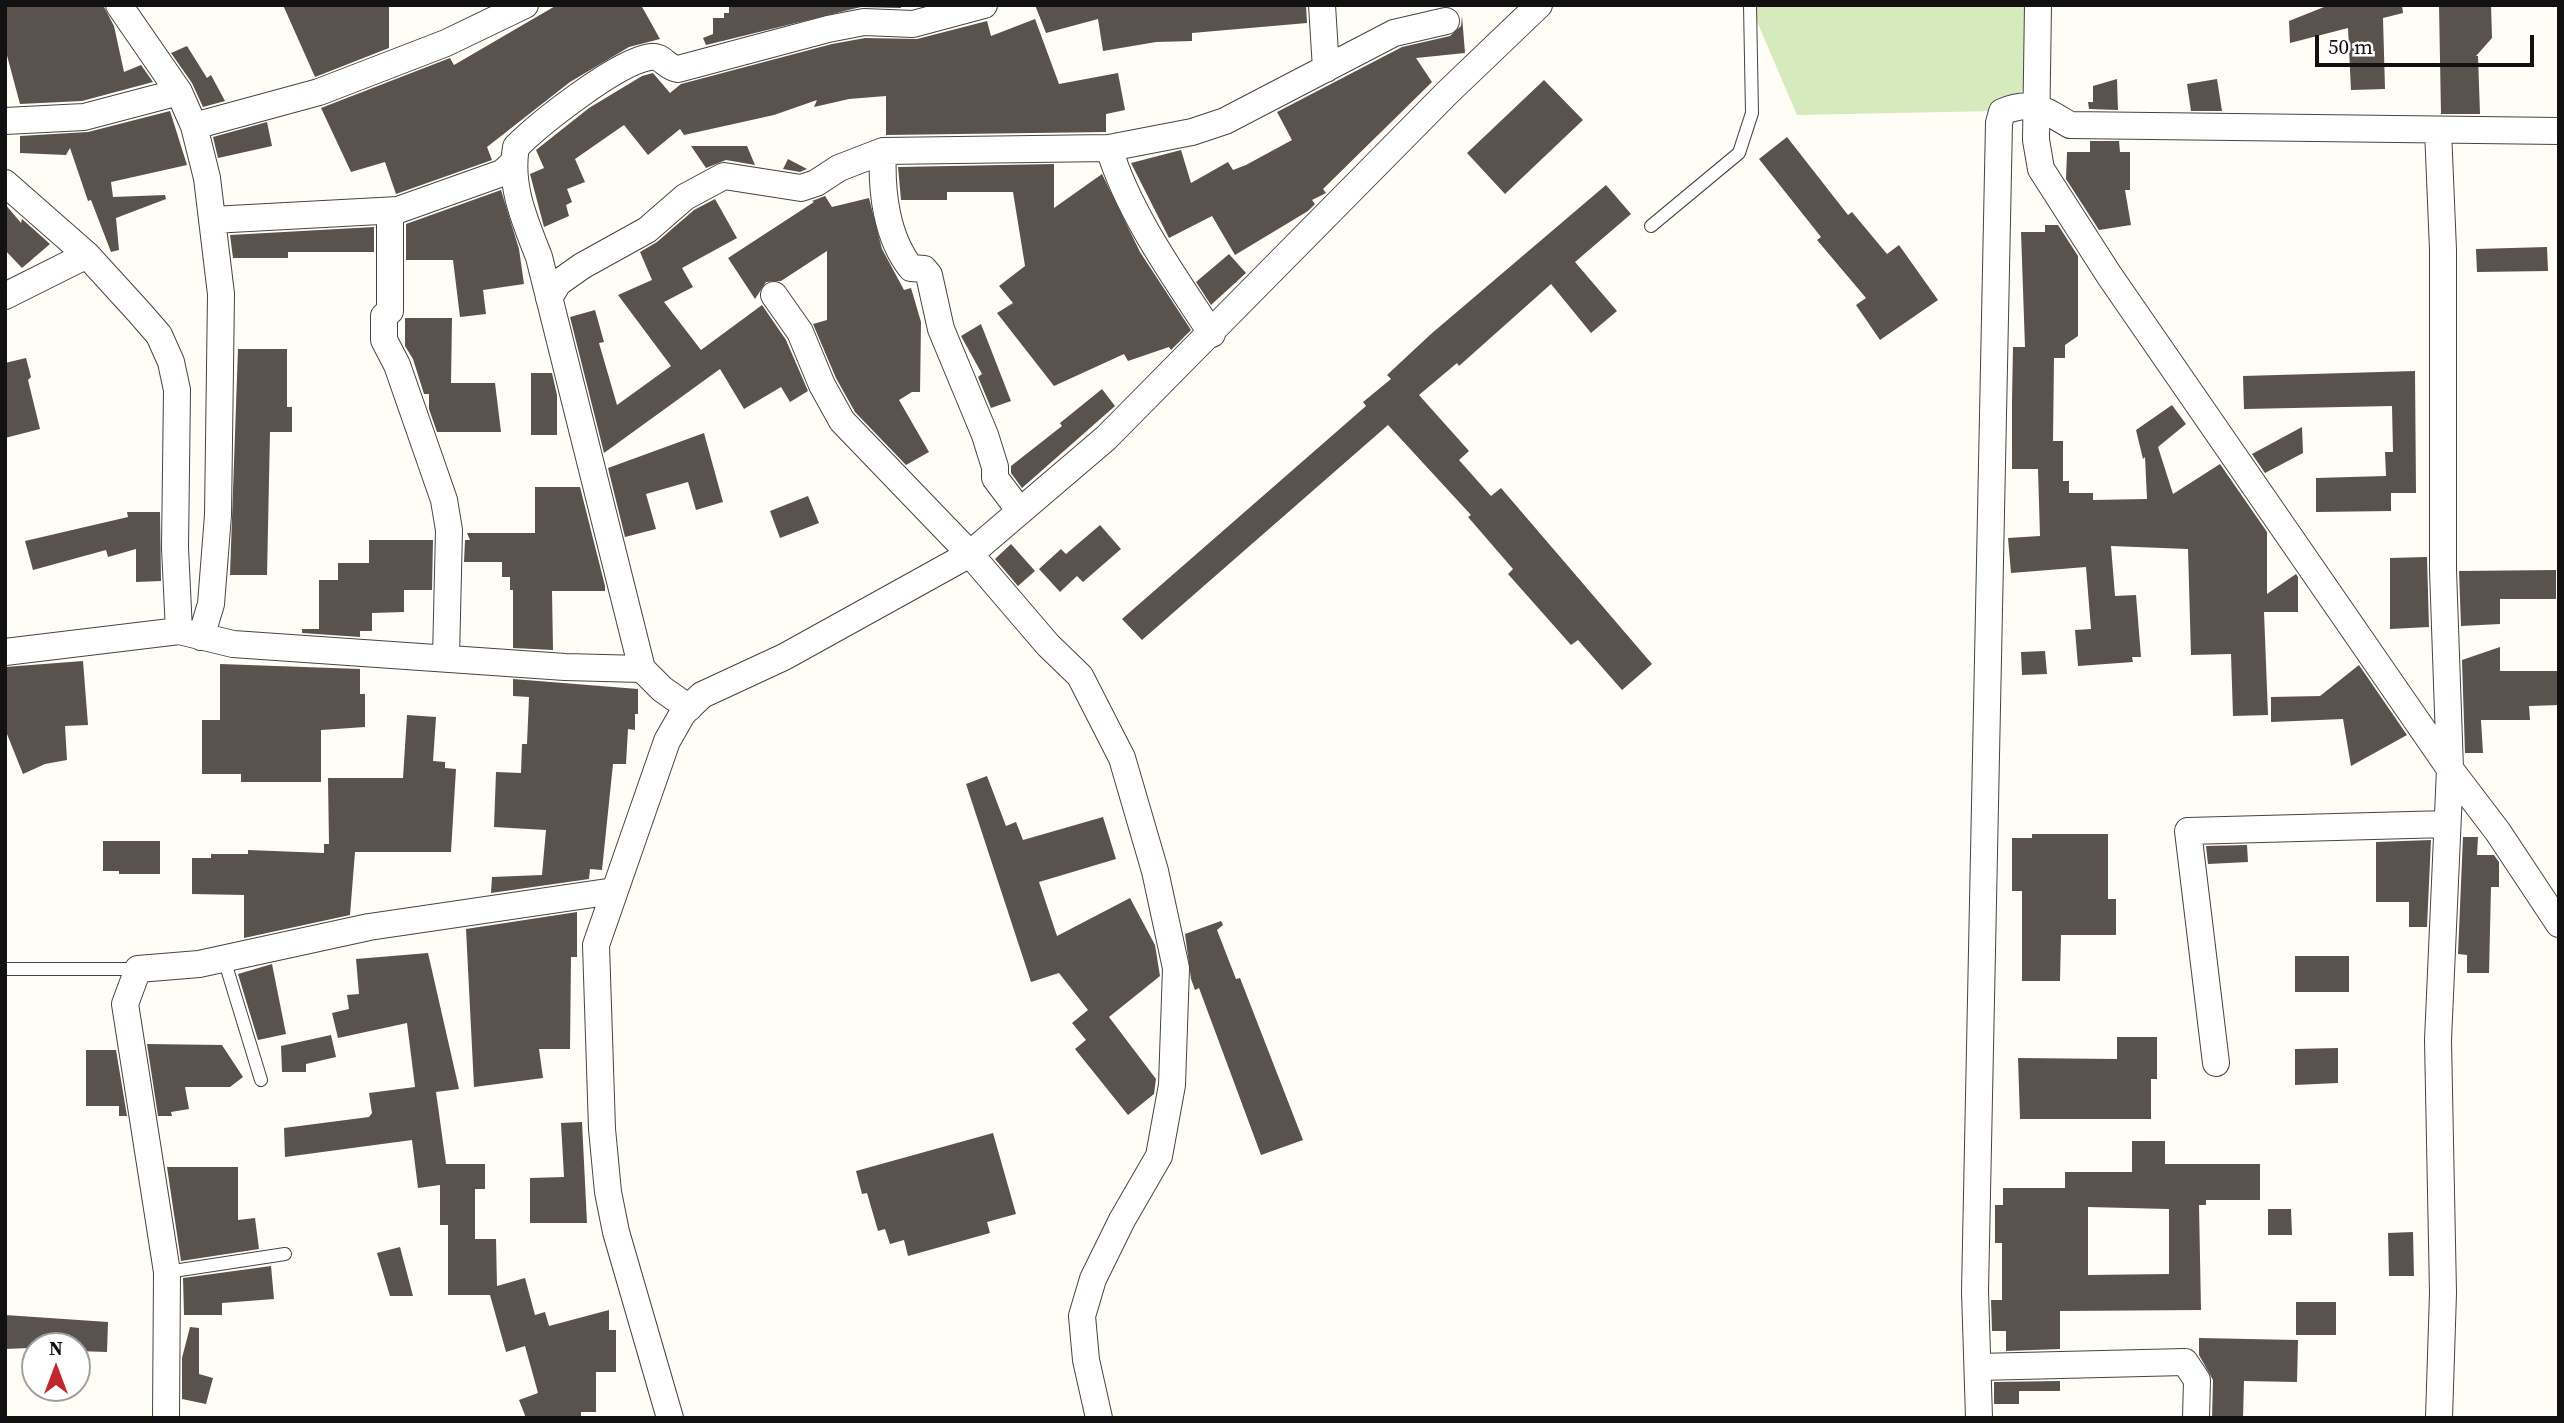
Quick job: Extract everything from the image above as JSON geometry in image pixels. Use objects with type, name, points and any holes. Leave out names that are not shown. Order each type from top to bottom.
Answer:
[{"type":"street","points":[[194,126],[319,92],[446,43],[525,5]]},
{"type":"street","points":[[689,708],[662,689],[642,669],[539,257],[518,203],[513,163],[516,147],[536,128],[618,72],[650,57],[660,58],[671,68],[678,69],[828,29],[864,22],[913,24],[984,5]]},
{"type":"street","points":[[1322,5],[1326,69]]},
{"type":"street","points":[[670,1418],[616,1232],[608,1192],[602,1129],[596,945],[667,741],[689,708],[702,695],[784,657],[970,554],[1106,438],[1212,334],[1447,93],[1539,5]]},
{"type":"street","points":[[2038,5],[2036,140],[2041,169],[2109,275],[2450,769],[2498,832],[2559,924]]},
{"type":"street","points":[[128,9],[179,92],[194,126],[206,178],[221,294],[218,515],[211,604],[190,634]]},
{"type":"street","points":[[549,298],[558,283],[582,266],[648,230],[685,197],[724,176],[801,188],[816,183],[839,168],[883,151],[1110,148],[1192,132],[1225,121],[1394,33],[1446,21]]},
{"type":"street","points":[[5,121],[85,117],[179,92]]},
{"type":"street","points":[[1979,1418],[1975,1291],[2000,123],[2003,112],[2014,107],[2038,106],[2070,125],[2559,131]]},
{"type":"street","points":[[2438,130],[2443,250],[2443,570],[2450,769],[2438,1040],[2442,1293],[2439,1418]]},
{"type":"street","points":[[1110,148],[1116,171],[1147,230],[1212,334]]},
{"type":"street","points":[[883,151],[886,205],[895,242],[911,268],[924,269],[929,275],[942,329],[985,435],[995,467],[995,478],[1020,511]]},
{"type":"street","points":[[212,220],[390,211],[502,173],[513,163]]},
{"type":"street","points":[[5,183],[87,255],[159,335],[171,362],[177,390],[175,548],[190,634]]},
{"type":"street","points":[[390,211],[390,311],[384,316],[384,340],[401,377],[444,500],[449,530],[446,659]]},
{"type":"street","points":[[5,296],[87,255]]},
{"type":"street","points":[[774,295],[800,332],[821,386],[842,421],[970,554],[1048,645],[1080,676],[1122,758],[1155,871],[1176,968],[1172,1085],[1159,1156],[1122,1220],[1093,1279],[1082,1316],[1086,1360],[1099,1418]]},
{"type":"street","points":[[5,652],[190,634],[233,644],[642,669]]},
{"type":"street","points":[[2217,1063],[2188,831],[2447,824]]},
{"type":"street","points":[[166,1418],[167,1272],[125,1004],[138,970],[224,959],[369,927],[614,891]]},
{"type":"street","points":[[1978,1367],[2185,1362],[2197,1380],[2196,1418]]},
{"type":"lane","points":[[1650,226],[1739,153],[1752,113],[1750,5]]},
{"type":"lane","points":[[224,959],[261,1080]]},
{"type":"lane","points":[[5,968],[138,970]]},
{"type":"lane","points":[[167,1272],[285,1254]]},
{"type":"green space","points":[[1750,5],[2033,5],[2027,87],[1996,111],[1797,115]]},
{"type":"building","points":[[5,5],[103,5],[114,26],[124,72],[141,65],[153,82],[82,101],[20,104],[5,48]]},
{"type":"building","points":[[283,5],[389,5],[389,48],[315,77]]},
{"type":"building","points":[[557,5],[641,5],[660,39],[629,47],[570,82],[487,147],[492,160],[396,194],[385,162],[351,172],[321,108],[450,58],[454,65]]},
{"type":"building","points":[[729,5],[901,5],[901,8],[861,7],[706,45],[703,38],[713,34],[713,18],[724,18],[724,13],[729,13]]},
{"type":"building","points":[[1035,5],[1306,5],[1307,23],[1192,33],[1192,41],[1156,42],[1103,51],[1098,19],[1046,33]]},
{"type":"building","points":[[2329,5],[2402,5],[2403,13],[2383,18],[2385,89],[2351,90],[2348,28],[2290,43],[2289,21]]},
{"type":"building","points":[[2439,5],[2491,5],[2492,38],[2476,56],[2480,114],[2441,114]]},
{"type":"building","points":[[1462,16],[1465,53],[1416,58],[1432,82],[1323,189],[1326,193],[1312,200],[1315,204],[1308,211],[1235,255],[1212,216],[1169,238],[1131,163],[1181,150],[1191,183],[1228,162],[1233,170],[1246,165],[1292,140],[1277,112],[1402,47],[1450,36],[1461,26]]},
{"type":"building","points":[[1035,19],[1059,84],[1118,73],[1125,110],[1106,114],[1106,132],[886,135],[886,96],[849,99],[814,107],[817,100],[774,115],[684,135],[680,129],[648,155],[624,125],[575,159],[585,182],[567,189],[572,202],[566,205],[569,216],[544,227],[530,174],[544,168],[536,150],[589,108],[642,76],[653,73],[670,93],[681,84],[832,44],[865,38],[917,39],[987,21],[991,36]]},
{"type":"building","points":[[187,46],[207,78],[211,75],[225,101],[203,107],[192,83],[171,53]]},
{"type":"building","points":[[2117,79],[2118,110],[2089,109],[2088,102],[2093,102],[2093,86]]},
{"type":"building","points":[[2217,79],[2222,111],[2191,111],[2187,84]]},
{"type":"building","points":[[1544,80],[1583,120],[1505,194],[1467,153]]},
{"type":"building","points":[[170,111],[187,165],[111,182],[113,197],[165,195],[166,199],[116,218],[119,250],[111,252],[91,200],[88,201],[70,148],[66,155],[20,153],[20,136],[88,132]]},
{"type":"building","points":[[267,122],[272,146],[218,158],[213,137]]},
{"type":"building","points":[[1787,137],[1848,215],[1852,212],[1887,254],[1899,245],[1938,300],[1880,340],[1856,305],[1866,298],[1817,240],[1821,237],[1759,159]]},
{"type":"building","points":[[2090,141],[2119,141],[2120,152],[2130,152],[2130,190],[2125,190],[2131,225],[2099,230],[2066,179],[2067,152],[2090,152]]},
{"type":"building","points":[[691,146],[747,146],[755,165],[726,160],[706,168]]},
{"type":"building","points":[[788,159],[807,169],[800,172],[783,169]]},
{"type":"building","points":[[1054,164],[1054,208],[1102,174],[1140,252],[1191,330],[1171,350],[1169,347],[1128,361],[1124,354],[1054,386],[997,313],[1013,303],[999,286],[1025,266],[1013,192],[947,192],[947,200],[901,200],[898,167]]},
{"type":"building","points":[[1606,185],[1631,214],[1575,262],[1617,311],[1591,333],[1551,284],[1459,366],[1457,363],[1419,395],[1469,451],[1459,460],[1491,496],[1501,488],[1652,664],[1622,690],[1578,640],[1571,645],[1508,574],[1513,569],[1468,517],[1471,515],[1388,425],[1142,640],[1122,619],[1366,406],[1363,402],[1391,379],[1387,375],[1431,334]]},
{"type":"building","points":[[501,190],[519,249],[524,284],[483,290],[486,314],[460,317],[453,260],[406,260],[406,224]]},
{"type":"building","points":[[825,196],[832,207],[869,198],[882,249],[904,290],[911,288],[921,322],[920,392],[912,392],[899,400],[929,452],[906,465],[855,412],[836,378],[813,324],[827,320],[827,251],[781,281],[766,282],[755,299],[728,258],[814,202],[812,201]]},
{"type":"building","points":[[715,199],[737,238],[682,268],[693,287],[664,302],[701,350],[762,305],[786,340],[808,391],[790,402],[781,387],[744,409],[720,369],[604,453],[570,317],[595,310],[604,342],[599,343],[617,405],[671,366],[618,295],[652,280],[640,252],[657,242],[694,210]]},
{"type":"building","points":[[5,204],[21,223],[22,219],[50,244],[22,268],[5,250]]},
{"type":"building","points":[[2045,225],[2058,225],[2078,256],[2078,336],[2065,345],[2065,358],[2054,358],[2053,441],[2063,441],[2063,481],[2069,481],[2069,493],[2093,493],[2093,500],[2147,499],[2145,457],[2143,459],[2136,430],[2172,405],[2186,424],[2158,447],[2173,494],[2220,464],[2267,532],[2267,594],[2296,574],[2298,577],[2298,612],[2264,612],[2268,715],[2233,716],[2231,654],[2191,655],[2188,549],[2111,546],[2115,596],[2136,595],[2141,657],[2132,657],[2133,662],[2078,666],[2075,630],[2091,629],[2086,567],[2011,573],[2008,538],[2040,536],[2038,469],[2012,469],[2012,399],[2013,347],[2025,347],[2021,232],[2045,232]]},
{"type":"building","points":[[374,227],[374,252],[288,252],[288,258],[233,258],[230,235]]},
{"type":"building","points":[[2547,247],[2548,271],[2477,272],[2476,249]]},
{"type":"building","points":[[1229,254],[1246,273],[1211,305],[1196,282]]},
{"type":"building","points":[[405,318],[452,318],[451,383],[495,383],[501,432],[437,432],[429,409],[429,394],[424,394],[413,359],[405,346]]},
{"type":"building","points":[[981,324],[1011,401],[991,408],[978,377],[982,374],[961,336]]},
{"type":"building","points":[[238,349],[287,349],[287,407],[292,407],[292,432],[270,432],[267,575],[230,575]]},
{"type":"building","points":[[26,358],[31,377],[28,380],[40,429],[5,438],[5,363]]},
{"type":"building","points":[[2415,371],[2416,493],[2391,493],[2391,511],[2316,512],[2316,478],[2386,476],[2385,452],[2393,452],[2392,406],[2244,409],[2243,376]]},
{"type":"building","points":[[531,373],[552,373],[557,395],[557,435],[531,435]]},
{"type":"building","points":[[1102,389],[1115,406],[1022,488],[1011,473],[1011,466],[1062,426],[1060,423]]},
{"type":"building","points":[[2302,427],[2303,453],[2265,473],[2252,454]]},
{"type":"building","points":[[704,433],[723,502],[696,510],[688,482],[646,494],[656,529],[625,537],[608,468]]},
{"type":"building","points":[[535,487],[580,487],[605,586],[605,591],[552,591],[553,650],[513,648],[513,590],[510,590],[510,577],[502,577],[502,562],[464,562],[465,540],[470,540],[467,533],[535,533]]},
{"type":"building","points":[[808,496],[819,523],[780,538],[770,511]]},
{"type":"building","points":[[127,512],[160,512],[161,581],[136,582],[136,549],[108,557],[106,550],[33,570],[25,541],[128,517]]},
{"type":"building","points":[[1100,525],[1121,549],[1083,582],[1077,576],[1060,592],[1039,569],[1061,549],[1066,554]]},
{"type":"building","points":[[369,540],[433,540],[432,590],[404,590],[404,612],[372,613],[372,631],[360,631],[360,637],[302,633],[302,629],[319,629],[319,580],[338,580],[338,563],[369,563]]},
{"type":"building","points":[[1011,544],[1035,571],[1018,586],[995,559]]},
{"type":"building","points":[[2427,557],[2429,627],[2390,629],[2390,558]]},
{"type":"building","points":[[2556,570],[2556,599],[2500,599],[2500,624],[2461,626],[2459,571]]},
{"type":"building","points":[[2500,647],[2500,671],[2559,671],[2559,705],[2529,706],[2530,720],[2481,720],[2483,753],[2465,753],[2462,660]]},
{"type":"building","points":[[2045,651],[2047,674],[2022,675],[2021,652]]},
{"type":"building","points":[[83,661],[88,725],[65,726],[67,760],[45,764],[23,774],[5,729],[5,667]]},
{"type":"building","points":[[220,664],[360,669],[360,694],[365,694],[365,727],[321,730],[321,782],[241,782],[241,774],[202,774],[202,720],[220,720]]},
{"type":"building","points":[[2359,665],[2407,735],[2351,766],[2343,719],[2271,722],[2271,697],[2320,696]]},
{"type":"building","points":[[513,679],[638,689],[638,714],[635,714],[635,730],[628,729],[626,764],[613,764],[602,870],[590,869],[589,879],[491,893],[492,877],[542,875],[546,830],[494,827],[496,772],[521,773],[522,744],[527,744],[529,697],[513,696]]},
{"type":"building","points":[[407,715],[436,717],[433,761],[445,762],[445,768],[456,769],[451,852],[355,852],[350,915],[244,938],[244,895],[192,894],[192,858],[211,858],[211,854],[248,854],[248,850],[324,853],[324,844],[329,844],[328,778],[403,778]]},
{"type":"building","points":[[987,776],[1006,826],[1016,822],[1023,840],[1103,817],[1116,859],[1039,882],[1057,936],[1130,898],[1155,945],[1160,976],[1109,1017],[1156,1079],[1154,1094],[1128,1115],[1075,1049],[1086,1040],[1072,1023],[1088,1010],[1059,973],[1031,982],[966,784]]},
{"type":"building","points":[[2032,834],[2108,834],[2108,899],[2116,899],[2116,935],[2061,935],[2060,981],[2022,981],[2022,891],[2012,891],[2012,838],[2032,838]]},
{"type":"building","points":[[2463,837],[2478,837],[2477,855],[2494,855],[2499,862],[2499,887],[2491,887],[2489,973],[2467,973],[2467,955],[2458,954]]},
{"type":"building","points":[[2431,840],[2427,927],[2409,927],[2409,902],[2376,902],[2376,842]]},
{"type":"building","points":[[103,841],[160,841],[160,874],[119,874],[119,871],[103,871]]},
{"type":"building","points":[[2247,845],[2248,862],[2208,864],[2206,846]]},
{"type":"building","points":[[577,912],[577,957],[571,957],[570,1049],[539,1049],[543,1078],[474,1087],[466,929]]},
{"type":"building","points":[[1221,921],[1223,925],[1217,930],[1236,979],[1240,978],[1303,1140],[1261,1155],[1199,988],[1195,990],[1191,979],[1185,934]]},
{"type":"building","points":[[428,953],[459,1089],[436,1092],[446,1164],[485,1164],[485,1189],[475,1189],[475,1239],[496,1239],[497,1286],[525,1278],[535,1315],[545,1312],[549,1326],[609,1310],[609,1330],[616,1330],[616,1372],[596,1372],[596,1412],[581,1412],[581,1418],[526,1418],[519,1400],[538,1393],[525,1346],[506,1352],[490,1295],[448,1295],[448,1225],[440,1225],[440,1185],[418,1188],[412,1140],[285,1157],[284,1128],[369,1117],[372,1113],[369,1093],[415,1087],[407,1023],[338,1038],[332,1013],[349,1009],[347,995],[359,994],[356,959]]},
{"type":"building","points":[[2295,956],[2349,956],[2349,992],[2295,992]]},
{"type":"building","points":[[272,964],[286,1034],[258,1040],[238,974]]},
{"type":"building","points":[[331,1035],[336,1057],[306,1064],[306,1072],[282,1072],[281,1046]]},
{"type":"building","points":[[2117,1037],[2157,1037],[2157,1079],[2151,1079],[2151,1119],[2020,1119],[2018,1058],[2117,1059]]},
{"type":"building","points":[[147,1044],[222,1045],[243,1077],[230,1087],[185,1087],[189,1109],[171,1112],[172,1116],[158,1116]]},
{"type":"building","points":[[2338,1048],[2338,1083],[2295,1085],[2295,1049]]},
{"type":"building","points":[[86,1050],[116,1050],[127,1116],[119,1116],[119,1106],[86,1106]]},
{"type":"building","points":[[582,1122],[587,1223],[530,1223],[530,1178],[564,1177],[561,1123]]},
{"type":"building","points":[[993,1133],[1016,1214],[987,1222],[990,1233],[908,1256],[904,1240],[890,1244],[885,1229],[878,1231],[867,1193],[862,1194],[856,1171]]},
{"type":"building","points":[[2132,1141],[2165,1141],[2165,1164],[2260,1164],[2260,1200],[2206,1200],[2206,1205],[2199,1205],[2201,1310],[2060,1311],[2060,1349],[2006,1351],[2006,1331],[1992,1331],[1991,1300],[2002,1300],[2002,1243],[1995,1243],[1995,1205],[2003,1205],[2003,1188],[2065,1188],[2065,1172],[2132,1172]],"holes":[[[2088,1207],[2169,1209],[2169,1274],[2088,1275]]]},
{"type":"building","points":[[167,1167],[238,1167],[238,1220],[255,1218],[259,1249],[181,1261]]},
{"type":"building","points":[[2268,1209],[2291,1209],[2292,1235],[2268,1235]]},
{"type":"building","points":[[2413,1232],[2414,1276],[2389,1276],[2388,1233]]},
{"type":"building","points":[[400,1247],[413,1296],[390,1296],[377,1253]]},
{"type":"building","points":[[271,1266],[274,1299],[222,1303],[222,1315],[184,1315],[183,1278]]},
{"type":"building","points":[[2296,1302],[2336,1302],[2336,1335],[2296,1335]]},
{"type":"building","points":[[5,1315],[108,1322],[107,1352],[91,1351],[91,1332],[21,1332],[21,1348],[5,1349]]},
{"type":"building","points":[[190,1327],[199,1328],[199,1374],[213,1378],[206,1404],[182,1399],[182,1358]]},
{"type":"building","points":[[2199,1338],[2298,1340],[2297,1382],[2244,1381],[2243,1418],[2212,1418],[2213,1380],[2199,1355]]},
{"type":"building","points":[[2060,1381],[2060,1391],[2019,1391],[2019,1404],[1994,1404],[1994,1382]]}]
